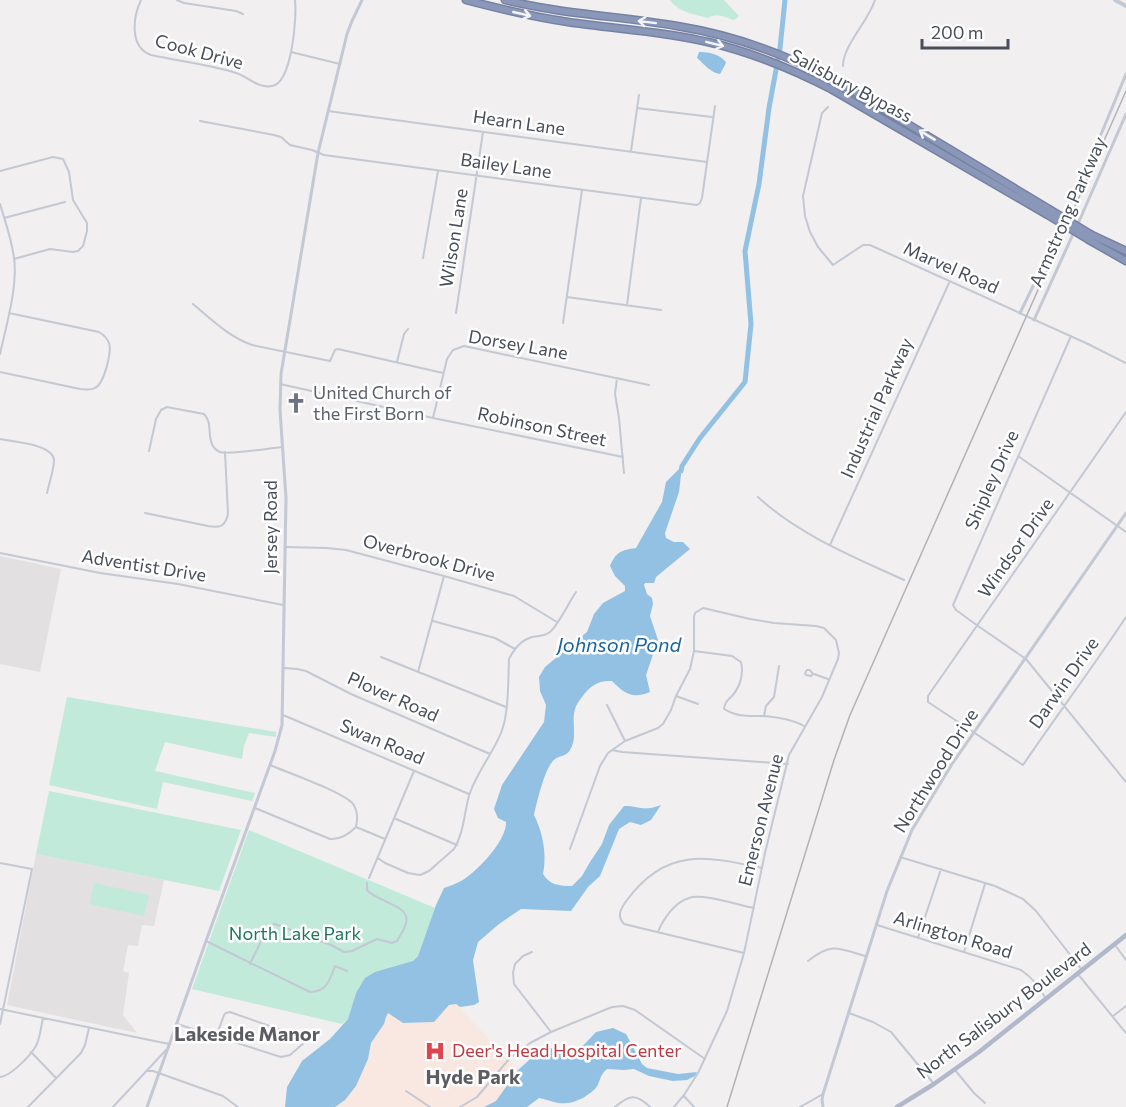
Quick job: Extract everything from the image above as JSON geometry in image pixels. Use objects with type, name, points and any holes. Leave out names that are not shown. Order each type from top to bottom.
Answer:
[{"type":"highway","name":"Salisbury Bypass","points":[[466,0],[552,20],[676,35],[742,51],[784,66],[838,93],[1091,238]]},
{"type":"highway","name":"Salisbury Bypass","points":[[505,0],[572,13],[711,32],[745,42],[807,66],[857,93],[1047,212]]},
{"type":"highway","points":[[1091,238],[1126,250]]},
{"type":"highway","points":[[1091,238],[1126,259]]},
{"type":"main road","points":[[1115,0],[1126,6]]},
{"type":"main road","name":"North Salisbury Boulevard","points":[[897,1107],[956,1070],[1126,935]]},
{"type":"street","name":"Cook Drive","points":[[141,0],[134,22],[137,42],[142,51],[151,55],[234,72],[255,83],[268,86],[276,85],[283,78],[291,52],[295,0]]},
{"type":"street","points":[[177,0],[243,14]]},
{"type":"street","name":"Jersey Road","points":[[147,1107],[281,733],[286,498],[280,384],[318,153],[349,27],[362,0]]},
{"type":"street","points":[[843,66],[844,54],[875,0]]},
{"type":"street","points":[[291,52],[339,64]]},
{"type":"street","points":[[1020,314],[1126,74]]},
{"type":"street","points":[[632,152],[639,95]]},
{"type":"street","points":[[707,162],[715,106]]},
{"type":"street","name":"Marvel Road","points":[[828,107],[822,113],[803,196],[805,216],[810,232],[818,247],[833,265],[863,244],[870,245],[1126,363]]},
{"type":"street","points":[[637,108],[713,118]]},
{"type":"street","name":"Hearn Lane","points":[[328,111],[707,162]]},
{"type":"street","name":"Armstrong Parkway","points":[[1034,320],[1126,114]]},
{"type":"street","name":"Bailey Lane","points":[[200,121],[274,135],[281,137],[290,145],[347,159],[690,205],[699,205],[701,201],[707,162]]},
{"type":"street","name":"Wilson Lane","points":[[456,313],[483,132]]},
{"type":"street","points":[[0,171],[53,157],[63,159],[69,172],[73,200],[87,221],[88,227],[82,246],[78,250],[73,252],[50,249],[14,258]]},
{"type":"street","points":[[423,258],[438,171]]},
{"type":"street","name":"Dorsey Lane","points":[[563,323],[582,190]]},
{"type":"street","points":[[627,305],[641,198]]},
{"type":"street","points":[[4,218],[65,202]]},
{"type":"street","points":[[0,204],[14,258],[14,278],[9,313],[0,354]]},
{"type":"street","name":"Industrial Parkway","points":[[830,545],[950,282]]},
{"type":"street","points":[[567,297],[661,310]]},
{"type":"street","points":[[192,304],[240,341],[252,345],[330,361],[335,350],[338,349],[443,373]]},
{"type":"street","points":[[0,372],[80,389],[92,389],[102,381],[110,349],[106,338],[99,332],[9,313]]},
{"type":"street","points":[[397,362],[404,334],[408,329]]},
{"type":"street","name":"Shipley Drive","points":[[978,626],[956,610],[953,602],[1071,336]]},
{"type":"street","name":"Dorsey Lane","points":[[433,418],[447,359],[457,348],[467,346],[649,385]]},
{"type":"street","points":[[617,378],[615,394],[624,473]]},
{"type":"street","name":"Robinson Street","points":[[280,384],[623,457]]},
{"type":"street","points":[[149,451],[157,415],[167,407],[204,414],[209,422],[212,446],[216,450],[225,452],[283,447]]},
{"type":"street","name":"Windsor Drive","points":[[974,734],[928,702],[930,693],[1126,412]]},
{"type":"street","points":[[0,439],[45,448],[51,453],[54,462],[47,493]]},
{"type":"street","points":[[145,513],[208,526],[223,525],[228,514],[225,452]]},
{"type":"street","points":[[1018,456],[1126,532]]},
{"type":"street","points":[[758,497],[771,509],[830,545],[904,580]]},
{"type":"street","name":"Northwood Drive","points":[[823,1107],[823,1094],[875,924],[912,830],[952,764],[1126,513]]},
{"type":"street","name":"Overbrook Drive","points":[[286,547],[340,549],[444,576],[514,596],[557,621]]},
{"type":"street","name":"Adventist Drive","points":[[0,553],[285,605]]},
{"type":"street","points":[[418,672],[444,576]]},
{"type":"street","points":[[378,858],[408,873],[420,874],[429,871],[449,855],[457,845],[470,794],[502,731],[510,659],[515,649],[526,639],[550,632],[576,592]]},
{"type":"street","name":"Emerson Avenue","points":[[674,1107],[698,1073],[727,1011],[744,954],[772,822],[789,755],[822,697],[838,659],[839,648],[836,640],[824,628],[774,623],[703,608],[695,613],[694,617],[694,651]]},
{"type":"street","name":"Darwin Drive","points":[[974,734],[1023,765],[1126,617]]},
{"type":"street","points":[[432,621],[495,638],[515,649]]},
{"type":"street","points":[[978,626],[1026,659],[1126,782]]},
{"type":"street","points":[[570,849],[600,766],[608,753],[625,741],[663,724],[690,669],[694,651],[732,656],[741,662],[740,682],[726,701],[724,709],[744,717],[764,716],[794,721],[804,726]]},
{"type":"street","points":[[381,657],[506,707]]},
{"type":"street","points":[[764,716],[766,706],[774,697],[779,666]]},
{"type":"street","name":"Plover Road","points":[[284,668],[310,673],[351,694],[490,754]]},
{"type":"street","points":[[813,674],[828,679]]},
{"type":"street","points":[[676,696],[698,704]]},
{"type":"street","points":[[607,705],[625,741]]},
{"type":"street","name":"Swan Road","points":[[283,715],[470,794]]},
{"type":"street","points":[[612,750],[788,764]]},
{"type":"street","points":[[254,807],[330,839],[344,837],[356,827],[357,813],[349,800],[270,765]]},
{"type":"street","points":[[369,878],[414,771]]},
{"type":"street","points":[[395,819],[457,845]]},
{"type":"street","points":[[356,827],[385,839]]},
{"type":"street","points":[[900,857],[1017,895],[1029,904],[1126,1033]]},
{"type":"street","points":[[744,954],[624,924],[619,915],[624,904],[642,883],[661,867],[690,859],[704,858],[762,868]]},
{"type":"street","points":[[0,862],[32,869],[1,1010],[0,1024]]},
{"type":"street","points":[[918,938],[940,869]]},
{"type":"street","points":[[250,964],[266,931],[270,925],[275,924],[344,952],[352,951],[377,939],[392,943],[397,941],[406,923],[404,913],[399,908],[372,896],[367,890],[368,883]]},
{"type":"street","points":[[964,952],[985,884]]},
{"type":"street","points":[[658,932],[669,914],[683,901],[692,897],[754,908]]},
{"type":"street","name":"Arlington Road","points":[[875,924],[1021,970],[1037,985],[1046,999]]},
{"type":"street","points":[[206,940],[310,992],[320,991],[327,984],[335,966],[347,971]]},
{"type":"street","points":[[1114,945],[1126,960]]},
{"type":"street","points":[[808,961],[821,952],[834,948],[865,956]]},
{"type":"street","points":[[532,952],[515,964],[514,984],[551,1032]]},
{"type":"street","points":[[1113,1016],[1126,1006]]},
{"type":"street","points":[[460,1107],[477,1097],[510,1058],[530,1043],[612,1007],[629,1007],[641,1013],[705,1059]]},
{"type":"street","points":[[1,1010],[168,1046],[113,1107]]},
{"type":"street","points":[[176,1023],[216,1037],[281,1057],[286,1057],[306,1042],[305,1039],[230,1012],[226,1013],[216,1037]]},
{"type":"street","points":[[848,1013],[873,1022],[891,1032],[934,1084]]},
{"type":"street","points":[[0,1077],[10,1073],[31,1052],[38,1042],[43,1018]]},
{"type":"street","points":[[28,1107],[83,1049],[89,1028]]},
{"type":"street","points":[[31,1052],[56,1078]]},
{"type":"street","points":[[956,1070],[974,1094],[985,1103]]},
{"type":"street","points":[[146,1071],[153,1071],[223,1096],[238,1107]]},
{"type":"street","points":[[406,1091],[430,1107]]},
{"type":"street","points":[[800,1107],[823,1094]]},
{"type":"street","points":[[684,1095],[694,1107]]},
{"type":"street","points":[[615,1107],[631,1097],[641,1098],[650,1107]]},
{"type":"street","points":[[906,1101],[910,1107]]},
{"type":"shaded area","points":[[0,556],[61,569],[40,672],[0,664]]},
{"type":"shaded area","points":[[36,854],[164,880],[154,926],[142,925],[138,946],[128,945],[123,971],[129,973],[123,1015],[137,1033],[7,1005]]},
{"type":"shaded area","name":"Deer's Head Hospital Center","points":[[456,1004],[518,1070],[496,1101],[484,1107],[335,1107],[345,1100],[368,1059],[371,1043],[384,1024],[388,1013],[403,1023],[434,1022],[449,1005]]},
{"type":"green space","points":[[670,0],[724,0],[739,16],[734,20],[717,15],[708,18],[682,10]]},
{"type":"green space","points":[[67,697],[276,732],[276,737],[249,733],[242,759],[165,742],[155,771],[255,793],[252,801],[163,782],[157,809],[49,785]]},
{"type":"green space","points":[[49,791],[241,830],[219,891],[36,854]]},
{"type":"green space","name":"North Lake Park","points":[[249,830],[435,908],[418,956],[356,993],[348,1019],[342,1024],[192,989]]},
{"type":"green space","points":[[94,883],[149,895],[144,916],[90,904]]},
{"type":"water","points":[[699,52],[714,54],[726,62],[720,74],[711,70],[697,58]]},
{"type":"water","name":"Johnson Pond","points":[[682,466],[679,492],[665,533],[666,538],[674,542],[683,542],[690,549],[656,577],[654,583],[644,585],[647,594],[652,598],[650,616],[658,640],[646,675],[650,692],[633,695],[625,692],[612,681],[603,682],[595,684],[577,704],[572,745],[565,755],[551,763],[534,815],[543,844],[545,859],[543,874],[555,884],[572,886],[582,876],[602,844],[609,825],[624,806],[645,808],[661,805],[651,820],[641,825],[630,822],[619,829],[600,876],[588,887],[571,911],[521,909],[478,942],[473,960],[479,1002],[460,1007],[456,1004],[449,1005],[434,1022],[403,1023],[388,1013],[384,1024],[371,1043],[368,1059],[356,1086],[345,1100],[335,1107],[285,1107],[287,1087],[302,1061],[330,1039],[348,1019],[356,993],[365,978],[375,972],[413,961],[418,956],[444,888],[468,877],[483,863],[502,838],[506,822],[498,818],[494,809],[502,785],[544,722],[546,705],[540,691],[539,677],[545,667],[587,632],[594,614],[603,603],[625,591],[625,586],[615,576],[610,566],[620,552],[636,548],[662,502],[666,482]]},
{"type":"water","points":[[613,1028],[626,1034],[642,1064],[647,1068],[678,1074],[697,1072],[695,1076],[687,1080],[673,1081],[649,1076],[634,1069],[607,1069],[595,1089],[576,1101],[561,1103],[539,1098],[527,1107],[484,1107],[496,1101],[518,1070],[537,1053],[548,1048],[573,1053],[579,1050],[596,1032]]},
{"type":"waterway","points":[[681,471],[700,438],[745,382],[751,324],[745,251],[759,184],[785,0]]},
{"type":"railway","points":[[727,1107],[850,715],[1126,91]]},
{"type":"place","name":"United Church of the First Born","points":[[296,403]]},
{"type":"place","name":"Deer's Head Hospital Center","points":[[435,1051]]},
{"type":"district","name":"Lakeside Manor","points":[[247,1034]]},
{"type":"district","name":"Hyde Park","points":[[473,1077]]}]
